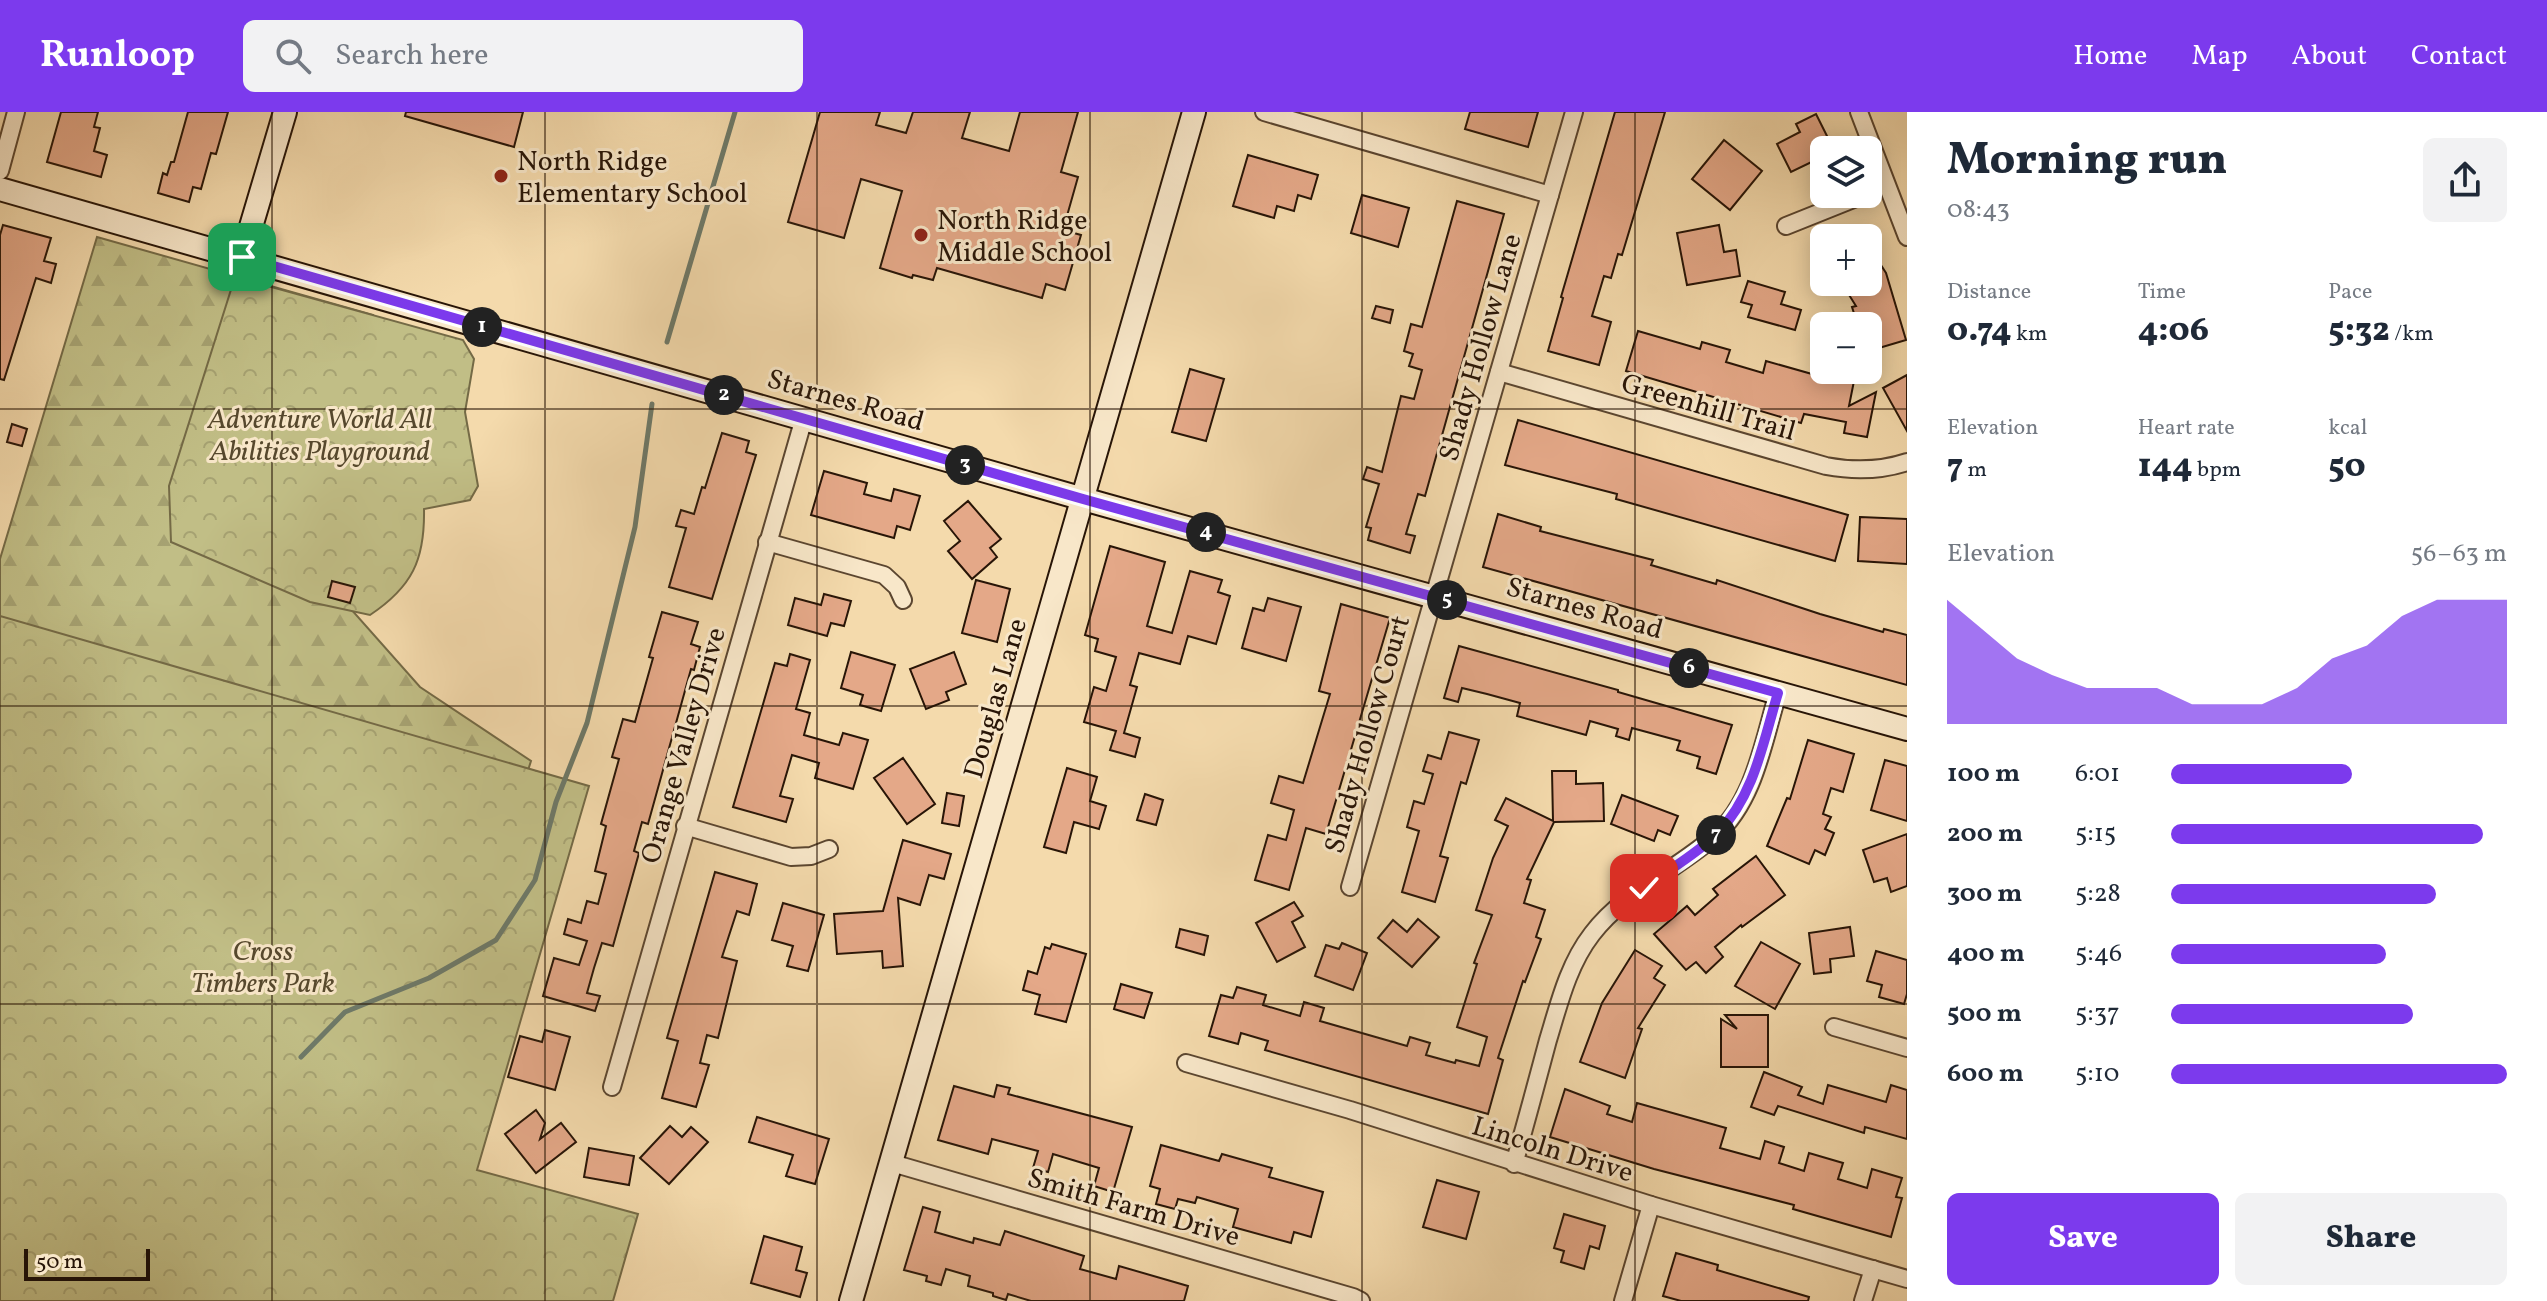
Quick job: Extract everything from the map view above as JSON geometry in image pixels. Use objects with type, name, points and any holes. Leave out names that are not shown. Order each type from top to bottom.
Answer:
[{"type":"main road","points":[[242,257],[285,112]]},
{"type":"main road","name":"Douglas Lane","points":[[851,1301],[1194,112]]},
{"type":"main road","name":"Starnes Road","points":[[0,189],[1083,499],[1907,729]]},
{"type":"street","points":[[0,171],[16,112]]},
{"type":"street","points":[[1264,112],[1550,195]]},
{"type":"street","name":"Shady Hollow Lane","points":[[1433,596],[1574,112]]},
{"type":"street","points":[[1859,112],[1907,237]]},
{"type":"street","points":[[1882,188],[1887,186]]},
{"type":"street","points":[[1786,226],[1832,208]]},
{"type":"street","name":"Greenhill Trail","points":[[1499,372],[1826,466],[1870,470],[1907,462]]},
{"type":"street","name":"Orange Valley Drive","points":[[612,1087],[804,418]]},
{"type":"street","points":[[767,542],[884,575],[897,587],[903,600]]},
{"type":"street","name":"Shady Hollow Court","points":[[1350,887],[1433,596]]},
{"type":"street","points":[[1514,1164],[1564,986],[1578,956],[1591,934],[1617,908],[1715,835],[1730,819],[1750,786],[1778,693]]},
{"type":"street","points":[[685,826],[791,857],[811,856],[829,849]]},
{"type":"street","points":[[1834,1027],[1907,1048]]},
{"type":"street","name":"Lincoln Drive","points":[[1186,1063],[1350,1110],[1514,1164],[1907,1279]]},
{"type":"street","name":"Smith Farm Drive","points":[[892,1163],[1361,1301]]},
{"type":"street","points":[[1623,1301],[1651,1205]]},
{"type":"street","points":[[1863,1301],[1873,1269]]},
{"type":"green space","name":"Cross Timbers Park","points":[[97,237],[373,315],[326,581],[420,687],[531,761],[494,876],[382,1301],[0,1301],[0,559]]},
{"type":"green space","name":"Adventure World All Abilities Playground","points":[[235,277],[463,340],[474,359],[465,412],[478,486],[470,500],[424,509],[422,543],[413,571],[396,594],[370,615],[310,602],[171,542],[169,486]]},
{"type":"green space","name":"Cross Timbers Park","points":[[0,616],[589,786],[477,1170],[638,1214],[613,1301],[0,1301]]},
{"type":"building","points":[[61,112],[98,112],[94,127],[100,128],[94,151],[107,155],[101,177],[47,162]]},
{"type":"building","points":[[188,112],[228,112],[216,154],[211,153],[201,189],[193,187],[189,202],[158,193],[163,173],[167,175],[171,162],[174,162]]},
{"type":"building","points":[[406,112],[523,112],[514,147],[405,116]]},
{"type":"building","points":[[820,112],[880,112],[876,125],[906,133],[913,112],[970,112],[962,138],[1009,151],[1020,112],[1078,112],[1061,172],[1078,177],[1063,230],[1081,235],[1065,290],[1046,284],[1042,298],[937,268],[933,280],[913,275],[912,278],[880,268],[902,191],[861,179],[844,238],[788,222]]},
{"type":"building","points":[[1470,112],[1538,112],[1528,147],[1465,129]]},
{"type":"building","points":[[1615,112],[1665,112],[1622,255],[1618,254],[1611,278],[1604,276],[1592,316],[1611,322],[1599,365],[1548,351]]},
{"type":"building","points":[[1816,114],[1827,136],[1810,136],[1810,163],[1791,172],[1777,144],[1800,132],[1796,124]]},
{"type":"building","points":[[1724,140],[1762,171],[1730,210],[1692,179]]},
{"type":"building","points":[[1248,155],[1318,175],[1311,199],[1298,195],[1294,211],[1277,206],[1274,218],[1233,206]]},
{"type":"building","points":[[1362,195],[1409,208],[1398,247],[1351,233]]},
{"type":"building","points":[[1457,201],[1504,214],[1425,496],[1418,494],[1406,534],[1415,536],[1410,553],[1368,540],[1371,528],[1366,527],[1379,484],[1363,479],[1367,467],[1382,472],[1401,396],[1414,399],[1422,370],[1409,366],[1413,354],[1404,351],[1411,324],[1422,327]]},
{"type":"building","points":[[3,225],[51,238],[44,261],[56,264],[51,283],[36,278],[4,380],[0,379],[0,235]]},
{"type":"building","points":[[1719,225],[1724,252],[1736,250],[1740,276],[1687,285],[1677,233]]},
{"type":"building","points":[[1882,267],[1906,340],[1882,347],[1882,312],[1854,312],[1852,307],[1856,306],[1850,296],[1882,296]]},
{"type":"building","points":[[1748,281],[1785,292],[1781,304],[1801,310],[1795,330],[1748,317],[1752,305],[1741,302]]},
{"type":"building","points":[[1376,306],[1393,310],[1390,323],[1372,318]]},
{"type":"building","points":[[1638,331],[1700,349],[1702,342],[1730,350],[1726,362],[1763,373],[1766,361],[1810,373],[1810,384],[1853,384],[1849,406],[1876,392],[1867,437],[1844,433],[1846,422],[1804,414],[1801,423],[1626,371]]},
{"type":"building","points":[[1190,369],[1224,379],[1206,441],[1172,432]]},
{"type":"building","points":[[1907,375],[1907,431],[1883,388]]},
{"type":"building","points":[[1518,420],[1848,515],[1835,561],[1616,499],[1617,494],[1505,465]]},
{"type":"building","points":[[12,424],[27,429],[22,446],[7,442]]},
{"type":"building","points":[[722,433],[749,441],[746,452],[756,455],[712,599],[669,587],[686,528],[676,526],[681,510],[694,514]]},
{"type":"building","points":[[824,471],[867,483],[864,494],[891,501],[894,489],[920,496],[910,530],[897,526],[894,538],[811,515]]},
{"type":"building","points":[[968,501],[1001,539],[990,548],[997,557],[972,579],[948,551],[960,541],[944,521]]},
{"type":"building","points":[[1498,514],[1541,527],[1540,531],[1653,560],[1651,565],[1716,584],[1717,580],[1883,632],[1884,629],[1907,635],[1907,685],[1483,567]]},
{"type":"building","points":[[1860,517],[1907,519],[1907,564],[1858,561]]},
{"type":"building","points":[[1110,546],[1165,562],[1147,626],[1172,633],[1190,571],[1222,580],[1218,592],[1230,596],[1216,644],[1188,636],[1180,664],[1139,653],[1130,685],[1137,687],[1124,733],[1140,738],[1135,757],[1110,750],[1116,731],[1084,722],[1094,687],[1106,691],[1116,657],[1095,651],[1098,639],[1085,635]]},
{"type":"building","points":[[976,580],[1010,589],[997,642],[962,633]]},
{"type":"building","points":[[332,581],[355,587],[350,603],[328,597]]},
{"type":"building","points":[[824,594],[851,601],[844,626],[831,623],[827,636],[788,625],[795,598],[821,605]]},
{"type":"building","points":[[1268,598],[1301,607],[1286,661],[1242,648],[1253,608],[1264,611]]},
{"type":"building","points":[[1341,604],[1390,618],[1326,834],[1306,828],[1289,890],[1255,880],[1268,835],[1286,840],[1294,810],[1271,803],[1279,776],[1303,783],[1330,694],[1319,691]]},
{"type":"building","points":[[662,612],[698,622],[691,644],[700,647],[694,670],[691,669],[648,824],[642,822],[634,851],[639,853],[613,946],[602,943],[594,968],[587,993],[600,996],[595,1011],[543,996],[554,958],[579,965],[587,941],[564,934],[568,919],[581,923],[587,901],[598,904],[606,874],[595,871],[606,826],[601,824],[619,759],[612,757],[623,719],[635,722]]},
{"type":"building","points":[[1459,646],[1732,725],[1716,774],[1697,768],[1700,757],[1677,750],[1680,741],[1632,728],[1629,740],[1616,736],[1618,729],[1590,721],[1586,735],[1517,716],[1520,703],[1462,688],[1458,702],[1444,698]]},
{"type":"building","points":[[851,652],[895,665],[881,711],[860,705],[863,695],[841,688]]},
{"type":"building","points":[[954,652],[966,684],[946,692],[949,700],[926,709],[910,669]]},
{"type":"building","points":[[790,654],[810,660],[796,709],[810,713],[804,735],[839,745],[843,733],[868,740],[853,789],[815,778],[819,763],[792,755],[780,796],[793,799],[786,822],[733,807],[775,663],[787,666]]},
{"type":"building","points":[[1449,732],[1479,740],[1466,784],[1461,782],[1440,856],[1448,858],[1435,902],[1402,892],[1419,831],[1407,827],[1414,801],[1424,804],[1433,774],[1423,771],[1428,755],[1441,759]]},
{"type":"building","points":[[1808,740],[1854,754],[1843,792],[1831,788],[1823,814],[1831,817],[1825,829],[1834,833],[1825,855],[1815,850],[1809,864],[1767,846],[1787,798],[1790,799]]},
{"type":"building","points":[[903,758],[935,804],[907,824],[874,778]]},
{"type":"building","points":[[1885,760],[1907,766],[1907,821],[1871,810]]},
{"type":"building","points":[[1067,768],[1097,777],[1090,801],[1106,806],[1099,829],[1074,822],[1066,853],[1044,847]]},
{"type":"building","points":[[1552,771],[1576,771],[1576,784],[1603,783],[1604,821],[1554,822],[1527,879],[1531,880],[1524,903],[1545,910],[1536,937],[1541,939],[1523,981],[1498,1058],[1503,1060],[1488,1114],[1265,1050],[1268,1041],[1241,1033],[1238,1044],[1209,1036],[1221,995],[1233,998],[1237,987],[1266,995],[1263,1005],[1300,1016],[1304,1002],[1324,1008],[1320,1021],[1407,1046],[1410,1037],[1430,1043],[1426,1055],[1479,1066],[1487,1037],[1457,1027],[1477,964],[1474,963],[1492,915],[1476,910],[1493,858],[1508,826],[1495,820],[1506,798],[1553,821]]},
{"type":"building","points":[[947,793],[964,796],[959,826],[942,823]]},
{"type":"building","points":[[1145,794],[1163,800],[1156,825],[1137,820]]},
{"type":"building","points":[[1622,795],[1678,816],[1670,835],[1658,830],[1654,841],[1611,824]]},
{"type":"building","points":[[1907,834],[1907,886],[1891,892],[1887,878],[1874,882],[1863,850]]},
{"type":"building","points":[[903,840],[951,854],[944,879],[929,875],[920,905],[898,898],[903,966],[883,968],[882,951],[837,954],[834,914],[883,911]]},
{"type":"building","points":[[1756,856],[1785,895],[1715,947],[1723,957],[1706,973],[1696,962],[1686,970],[1654,934],[1687,906],[1695,915],[1718,895],[1713,889]]},
{"type":"building","points":[[715,872],[757,884],[749,915],[737,911],[722,957],[737,961],[718,1038],[707,1035],[700,1063],[709,1065],[696,1107],[662,1098],[678,1041],[667,1038]]},
{"type":"building","points":[[1294,902],[1303,916],[1292,922],[1305,947],[1277,962],[1256,923]]},
{"type":"building","points":[[783,903],[824,915],[808,971],[787,966],[793,946],[772,940]]},
{"type":"building","points":[[1418,919],[1439,937],[1412,967],[1378,938],[1393,920],[1407,932]]},
{"type":"building","points":[[1850,927],[1854,956],[1830,959],[1831,972],[1814,974],[1809,933]]},
{"type":"building","points":[[1180,929],[1208,936],[1204,955],[1176,947]]},
{"type":"building","points":[[1761,942],[1800,964],[1775,1009],[1735,986]]},
{"type":"building","points":[[1342,943],[1367,953],[1353,990],[1315,976],[1326,945],[1339,949]]},
{"type":"building","points":[[1052,944],[1086,954],[1066,1022],[1035,1014],[1040,995],[1023,990],[1028,971],[1037,974],[1045,947],[1050,949]]},
{"type":"building","points":[[1635,950],[1662,966],[1654,978],[1665,985],[1638,1028],[1642,1029],[1625,1078],[1580,1062],[1602,1003]]},
{"type":"building","points":[[1876,951],[1907,960],[1904,1004],[1879,997],[1882,985],[1867,981]]},
{"type":"building","points":[[1121,984],[1152,993],[1144,1018],[1114,1009]]},
{"type":"building","points":[[1725,1015],[1768,1015],[1768,1067],[1721,1067],[1721,1019],[1737,1029]]},
{"type":"building","points":[[545,1030],[570,1037],[555,1090],[508,1077],[520,1036],[542,1042]]},
{"type":"building","points":[[1764,1072],[1802,1087],[1798,1095],[1823,1104],[1828,1085],[1886,1102],[1891,1085],[1907,1090],[1907,1139],[1865,1127],[1864,1133],[1778,1106],[1774,1115],[1751,1107]]},
{"type":"building","points":[[997,1085],[1010,1088],[1008,1094],[1132,1127],[1113,1192],[1094,1186],[1099,1168],[1053,1154],[1048,1172],[1033,1168],[1038,1151],[992,1139],[988,1154],[938,1140],[954,1086],[994,1097]]},
{"type":"building","points":[[1565,1089],[1610,1106],[1607,1114],[1632,1122],[1637,1103],[1726,1128],[1720,1148],[1760,1159],[1765,1141],[1784,1147],[1779,1163],[1804,1171],[1809,1153],[1843,1163],[1838,1179],[1867,1188],[1872,1169],[1902,1178],[1896,1197],[1902,1198],[1891,1237],[1793,1209],[1794,1205],[1654,1169],[1550,1137]]},
{"type":"building","points":[[536,1110],[545,1123],[540,1139],[561,1123],[576,1142],[536,1173],[505,1134]]},
{"type":"building","points":[[757,1117],[829,1139],[815,1184],[786,1176],[793,1155],[749,1142]]},
{"type":"building","points":[[670,1126],[682,1137],[691,1127],[708,1142],[669,1184],[640,1158]]},
{"type":"building","points":[[1161,1145],[1219,1161],[1222,1154],[1272,1168],[1269,1177],[1323,1192],[1311,1237],[1294,1232],[1291,1243],[1233,1227],[1238,1209],[1197,1197],[1195,1203],[1178,1199],[1175,1209],[1156,1204],[1160,1189],[1150,1186]]},
{"type":"building","points":[[589,1148],[634,1156],[629,1185],[584,1177]]},
{"type":"building","points":[[1437,1180],[1479,1192],[1466,1239],[1423,1227]]},
{"type":"building","points":[[923,1207],[940,1212],[935,1232],[973,1243],[974,1238],[1000,1245],[1005,1231],[1084,1256],[1080,1269],[1116,1279],[1119,1266],[1188,1286],[1184,1301],[1031,1301],[1008,1294],[1006,1300],[968,1286],[970,1276],[946,1269],[941,1285],[926,1281],[927,1276],[904,1270]]},
{"type":"building","points":[[1564,1214],[1605,1226],[1599,1249],[1590,1246],[1584,1269],[1561,1262],[1564,1251],[1554,1248]]},
{"type":"building","points":[[764,1236],[802,1247],[796,1270],[807,1273],[800,1297],[751,1283]]},
{"type":"building","points":[[1676,1253],[1718,1265],[1717,1270],[1809,1297],[1808,1301],[1681,1301],[1663,1296]]},
{"type":"waterway","points":[[667,342],[735,112]]},
{"type":"waterway","points":[[301,1057],[345,1012],[429,978],[496,940],[535,880],[556,802],[587,723],[635,527],[652,404]]},
{"type":"place","name":"North Ridge Elementary School","points":[[501,176]]},
{"type":"place","name":"North Ridge Middle School","points":[[921,235]]},
{"type":"route","points":[[242,257],[1083,499],[1778,693],[1750,786],[1742,802],[1715,835],[1644,888]]}]
